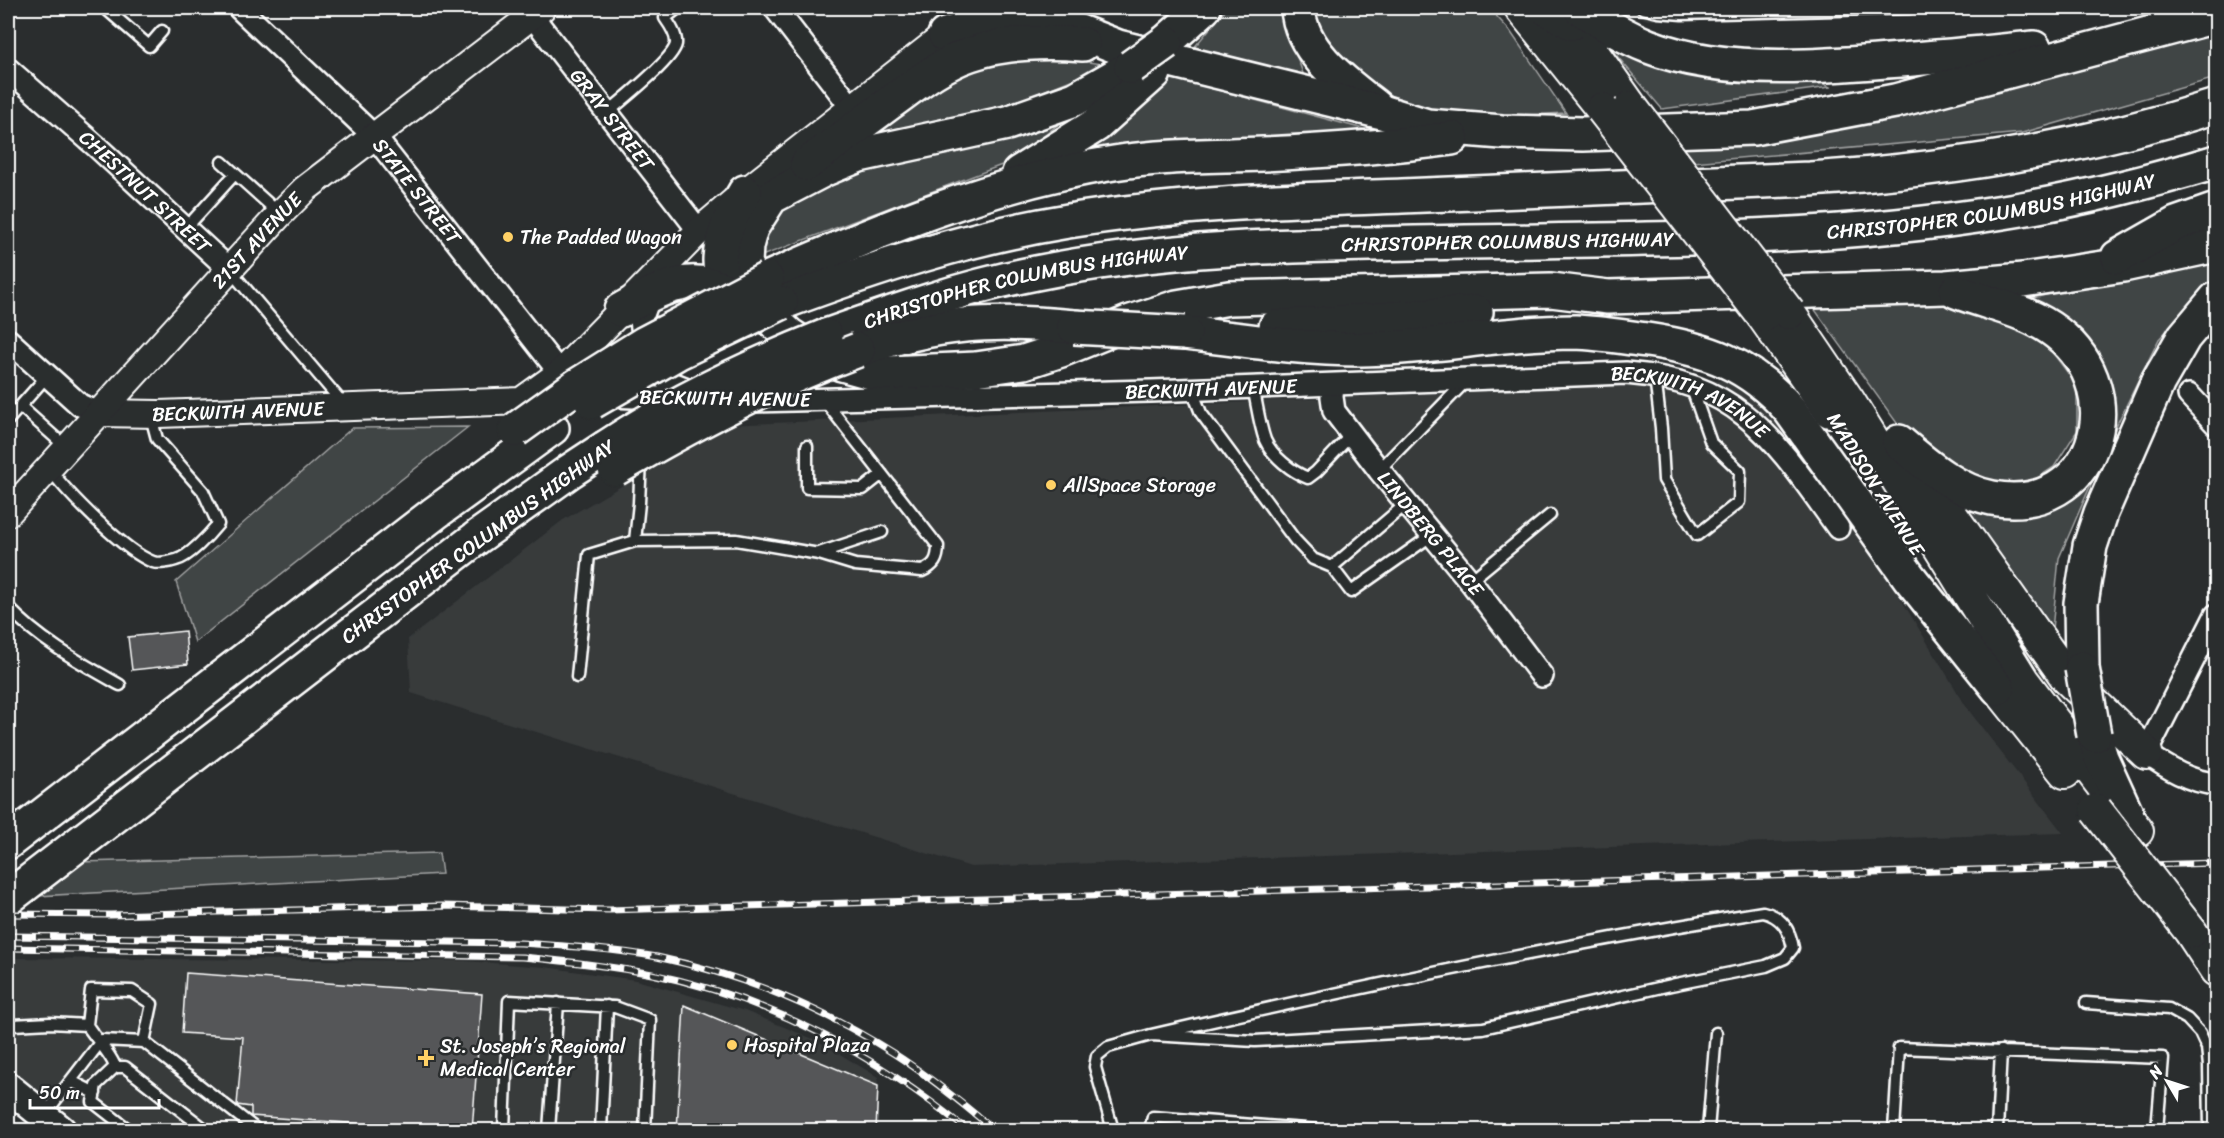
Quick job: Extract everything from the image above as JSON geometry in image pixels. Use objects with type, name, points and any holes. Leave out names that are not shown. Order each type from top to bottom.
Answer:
[{"type":"highway","points":[[1039,8],[1067,27],[1134,62]]},
{"type":"highway","points":[[1172,44],[1204,8]]},
{"type":"highway","points":[[758,194],[860,155],[1007,123],[1075,99],[1134,62],[1172,44],[1210,8]]},
{"type":"highway","points":[[1298,8],[1303,29],[1318,54],[1349,86],[1382,112]]},
{"type":"highway","points":[[1565,11],[1650,47],[1688,57],[1750,66],[1838,66],[2132,39]]},
{"type":"highway","points":[[1608,297],[1551,290],[1229,298],[1177,307],[1024,362],[976,369],[849,377],[816,372],[796,362],[772,345],[740,313],[727,291],[719,270],[721,245],[735,209],[803,167],[932,73],[961,58],[988,49],[1025,44],[1075,43],[1134,62],[1382,112],[1427,126],[1502,132],[1583,134],[1753,128],[1895,101],[2217,16]]},
{"type":"highway","points":[[945,35],[1002,18],[1030,19],[1067,27]]},
{"type":"highway","points":[[970,197],[1045,158],[1096,125],[1134,62]]},
{"type":"highway","points":[[435,513],[480,456],[518,415],[578,385],[645,343],[774,291],[886,265],[947,247],[1038,227],[1114,214],[1190,206],[1874,175],[1943,167],[2068,145],[2129,131],[2217,106]]},
{"type":"highway","points":[[8,842],[435,513],[552,428],[870,234],[970,197],[1070,171],[1116,162],[1391,146],[1502,132]]},
{"type":"highway","name":"CHRISTOPHER COLUMBUS HIGHWAY","points":[[8,898],[507,516],[610,458],[657,415],[752,367],[826,336],[918,303],[976,286],[1038,272],[1172,254],[1275,247],[1661,238],[1818,232],[1880,227],[1983,215],[2065,201],[2217,162]]},
{"type":"highway","points":[[758,194],[746,246],[745,262],[747,278],[764,312],[789,335],[827,358],[855,368],[889,373]]},
{"type":"highway","points":[[2095,269],[2176,224],[2217,210]]},
{"type":"highway","points":[[1185,333],[1553,306],[1608,297],[1946,287],[2095,269],[2217,245]]},
{"type":"highway","points":[[621,310],[663,288],[693,282],[715,285],[727,291]]},
{"type":"highway","points":[[1899,442],[1933,470],[1971,492],[2008,500],[2036,498],[2049,494],[2061,486],[2081,465],[2094,441],[2099,412],[2097,398],[2086,368],[2058,333],[2030,317],[1946,287]]},
{"type":"highway","points":[[2120,819],[2094,735],[2082,668],[2081,603],[2090,546],[2101,513],[2158,382],[2180,343],[2211,307]]},
{"type":"highway","points":[[610,458],[774,384],[858,350],[899,336],[952,325],[1011,321],[1185,333],[1363,349],[1576,332],[1673,344],[1706,352],[1734,363],[1753,374],[1777,395],[1908,576],[1998,688]]},
{"type":"main road","name":"MADISON AVENUE","points":[[1521,8],[1617,108],[1776,314],[1848,400],[2023,681],[2120,819],[2207,930],[2217,970]]},
{"type":"main road","name":"MADISON AVENUE","points":[[1565,11],[1617,108]]},
{"type":"main road","name":"MADISON AVENUE","points":[[1776,314],[1865,460],[1998,688],[2120,819],[2207,930]]},
{"type":"main road","points":[[1776,314],[1899,442],[2067,678],[2146,753]]},
{"type":"main road","points":[[8,1087],[52,1123]]},
{"type":"street","name":"STATE STREET","points":[[239,8],[375,137],[561,373],[574,394]]},
{"type":"street","points":[[775,8],[852,108]]},
{"type":"street","points":[[518,415],[699,231],[758,194],[852,108],[981,8]]},
{"type":"street","name":"21ST AVENUE","points":[[14,502],[67,448],[229,269],[305,189],[375,137],[533,10]]},
{"type":"street","name":"GRAY STREET","points":[[533,10],[607,113],[699,231]]},
{"type":"street","name":"CHESTNUT STREET","points":[[8,69],[229,269]]},
{"type":"street","points":[[651,293],[641,320],[646,357],[668,381],[715,400]]},
{"type":"street","points":[[8,340],[80,405],[98,413]]},
{"type":"street","name":"BECKWITH AVENUE","points":[[98,413],[345,406],[518,415],[574,394],[759,401],[1192,390],[1626,374],[1655,376],[1691,385],[1735,407],[1768,434],[1781,449],[1838,528]]},
{"type":"street","name":"LINDBERG PLACE","points":[[1333,385],[1334,411],[1406,504],[1470,580],[1542,676]]},
{"type":"street","points":[[2189,395],[2217,424]]},
{"type":"street","points":[[2217,615],[2146,753],[2164,766],[2186,777],[2217,783]]},
{"type":"lane","points":[[106,8],[149,46],[162,30]]},
{"type":"lane","points":[[607,113],[650,76],[676,45],[671,26],[665,18],[678,8]]},
{"type":"lane","points":[[1642,8],[1682,14],[1909,8]]},
{"type":"lane","points":[[222,162],[280,214]]},
{"type":"lane","points":[[185,229],[235,174]]},
{"type":"lane","name":"CHESTNUT STREET","points":[[229,269],[345,406]]},
{"type":"lane","points":[[8,420],[47,376]]},
{"type":"lane","points":[[1655,376],[1664,480],[1697,535],[1739,502],[1740,471],[1711,443],[1691,385]]},
{"type":"lane","points":[[1379,470],[1468,379]]},
{"type":"lane","points":[[1253,387],[1266,442],[1297,474],[1308,478],[1352,434]]},
{"type":"lane","points":[[1192,390],[1201,413],[1295,540],[1313,559],[1332,567],[1351,592],[1432,535]]},
{"type":"lane","points":[[635,541],[640,461],[655,397]]},
{"type":"lane","points":[[577,677],[589,555],[635,541],[736,540],[819,554],[855,565],[922,571],[931,567],[938,558],[938,546],[824,399]]},
{"type":"lane","points":[[20,406],[67,448]]},
{"type":"lane","points":[[49,467],[59,483],[118,540],[154,562],[178,560],[206,539],[218,524],[203,490],[157,439],[150,413]]},
{"type":"lane","points":[[807,446],[807,488],[863,489],[882,474]]},
{"type":"lane","points":[[1332,567],[1406,504]]},
{"type":"lane","points":[[1470,580],[1550,515]]},
{"type":"lane","points":[[819,554],[882,532]]},
{"type":"lane","points":[[8,607],[23,624],[62,653],[120,685]]},
{"type":"lane","points":[[1113,1131],[1095,1067],[1097,1056],[1108,1047],[1151,1035],[1495,961],[1675,926],[1763,912],[1773,914],[1786,926],[1793,948],[1785,958],[1766,966],[1483,1028],[1255,1041],[1151,1035]]},
{"type":"lane","points":[[144,1042],[152,1004],[132,991],[91,990],[87,1025],[99,1044],[120,1067],[206,1131]]},
{"type":"lane","points":[[504,1131],[509,1001],[608,1006],[650,1020],[645,1131]]},
{"type":"lane","points":[[2086,1003],[2169,1009],[2187,1019],[2200,1034],[2207,1048],[2210,1066],[2210,1131]]},
{"type":"lane","points":[[549,1131],[558,1004]]},
{"type":"lane","points":[[601,1131],[608,1006]]},
{"type":"lane","points":[[14,1025],[87,1025]]},
{"type":"lane","points":[[1708,1131],[1716,1033]]},
{"type":"lane","points":[[52,1123],[71,1081],[102,1040],[144,1042],[256,1131]]},
{"type":"lane","points":[[1894,1131],[1899,1048],[2163,1058],[2157,1131]]},
{"type":"lane","points":[[1996,1131],[2001,1051]]},
{"type":"lane","points":[[120,1067],[96,1085],[93,1102],[129,1131]]},
{"type":"lane","points":[[71,1081],[95,1093]]},
{"type":"lane","points":[[1150,1131],[1153,1118],[1318,1131]]},
{"type":"shaded area","points":[[1227,8],[1279,8],[1304,76],[1192,50]]},
{"type":"shaded area","points":[[1306,8],[1489,8],[1510,31],[1566,113],[1465,118],[1385,102],[1348,75]]},
{"type":"shaded area","points":[[1615,8],[2024,8],[2021,10],[1648,20]]},
{"type":"shaded area","points":[[2216,30],[2216,78],[2022,133],[1693,162],[1677,140]]},
{"type":"shaded area","points":[[1606,43],[1819,81],[1830,87],[1662,109]]},
{"type":"shaded area","points":[[1023,52],[1108,65],[1019,101],[840,148],[965,61]]},
{"type":"shaded area","points":[[1162,75],[1367,130],[1061,155]]},
{"type":"shaded area","points":[[1085,102],[1015,160],[751,260],[773,204],[853,167]]},
{"type":"shaded area","points":[[2216,257],[2216,280],[2159,339],[2118,422],[2059,558],[2051,640],[1946,492],[2032,507],[2107,419],[2019,301]]},
{"type":"shaded area","points":[[1871,298],[1972,307],[2043,340],[2077,385],[2077,431],[2054,467],[2019,490],[1977,486],[1907,437],[1810,303]]},
{"type":"shaded area","points":[[1760,379],[1796,426],[1967,708],[2063,833],[971,867],[411,693],[408,639],[563,520],[726,425]]},
{"type":"shaded area","points":[[468,427],[195,642],[176,582],[352,428]]},
{"type":"shaded area","points":[[439,853],[442,874],[36,896],[79,862]]},
{"type":"shaded area","name":"St. Joseph’s Regional Medical Center","points":[[8,958],[466,961],[545,967],[636,980],[745,1011],[818,1041],[878,1077],[876,1130],[79,1130],[8,1074]]},
{"type":"building","points":[[185,631],[188,664],[132,670],[128,637]]},
{"type":"building","points":[[186,973],[482,994],[472,1131],[375,1131],[375,1125],[251,1116],[251,1107],[237,1105],[243,1037],[182,1033]]},
{"type":"building","name":"Hospital Plaza","points":[[684,1005],[878,1086],[876,1131],[677,1131]]},
{"type":"railway","points":[[8,914],[110,915],[442,906],[609,910],[2216,863]]},
{"type":"railway","points":[[8,936],[521,943],[607,950],[657,957],[749,983],[780,994],[838,1021],[906,1062],[994,1130]]},
{"type":"railway","points":[[8,948],[522,957],[652,974],[738,998],[819,1033],[896,1077],[967,1130]]},
{"type":"place","name":"The Padded Wagon","points":[[508,237]]},
{"type":"place","name":"AllSpace Storage","points":[[1051,485]]},
{"type":"place","name":"Hospital Plaza","points":[[732,1045]]},
{"type":"place","name":"St. Joseph’s Regional Medical Center","points":[[426,1058]]}]
